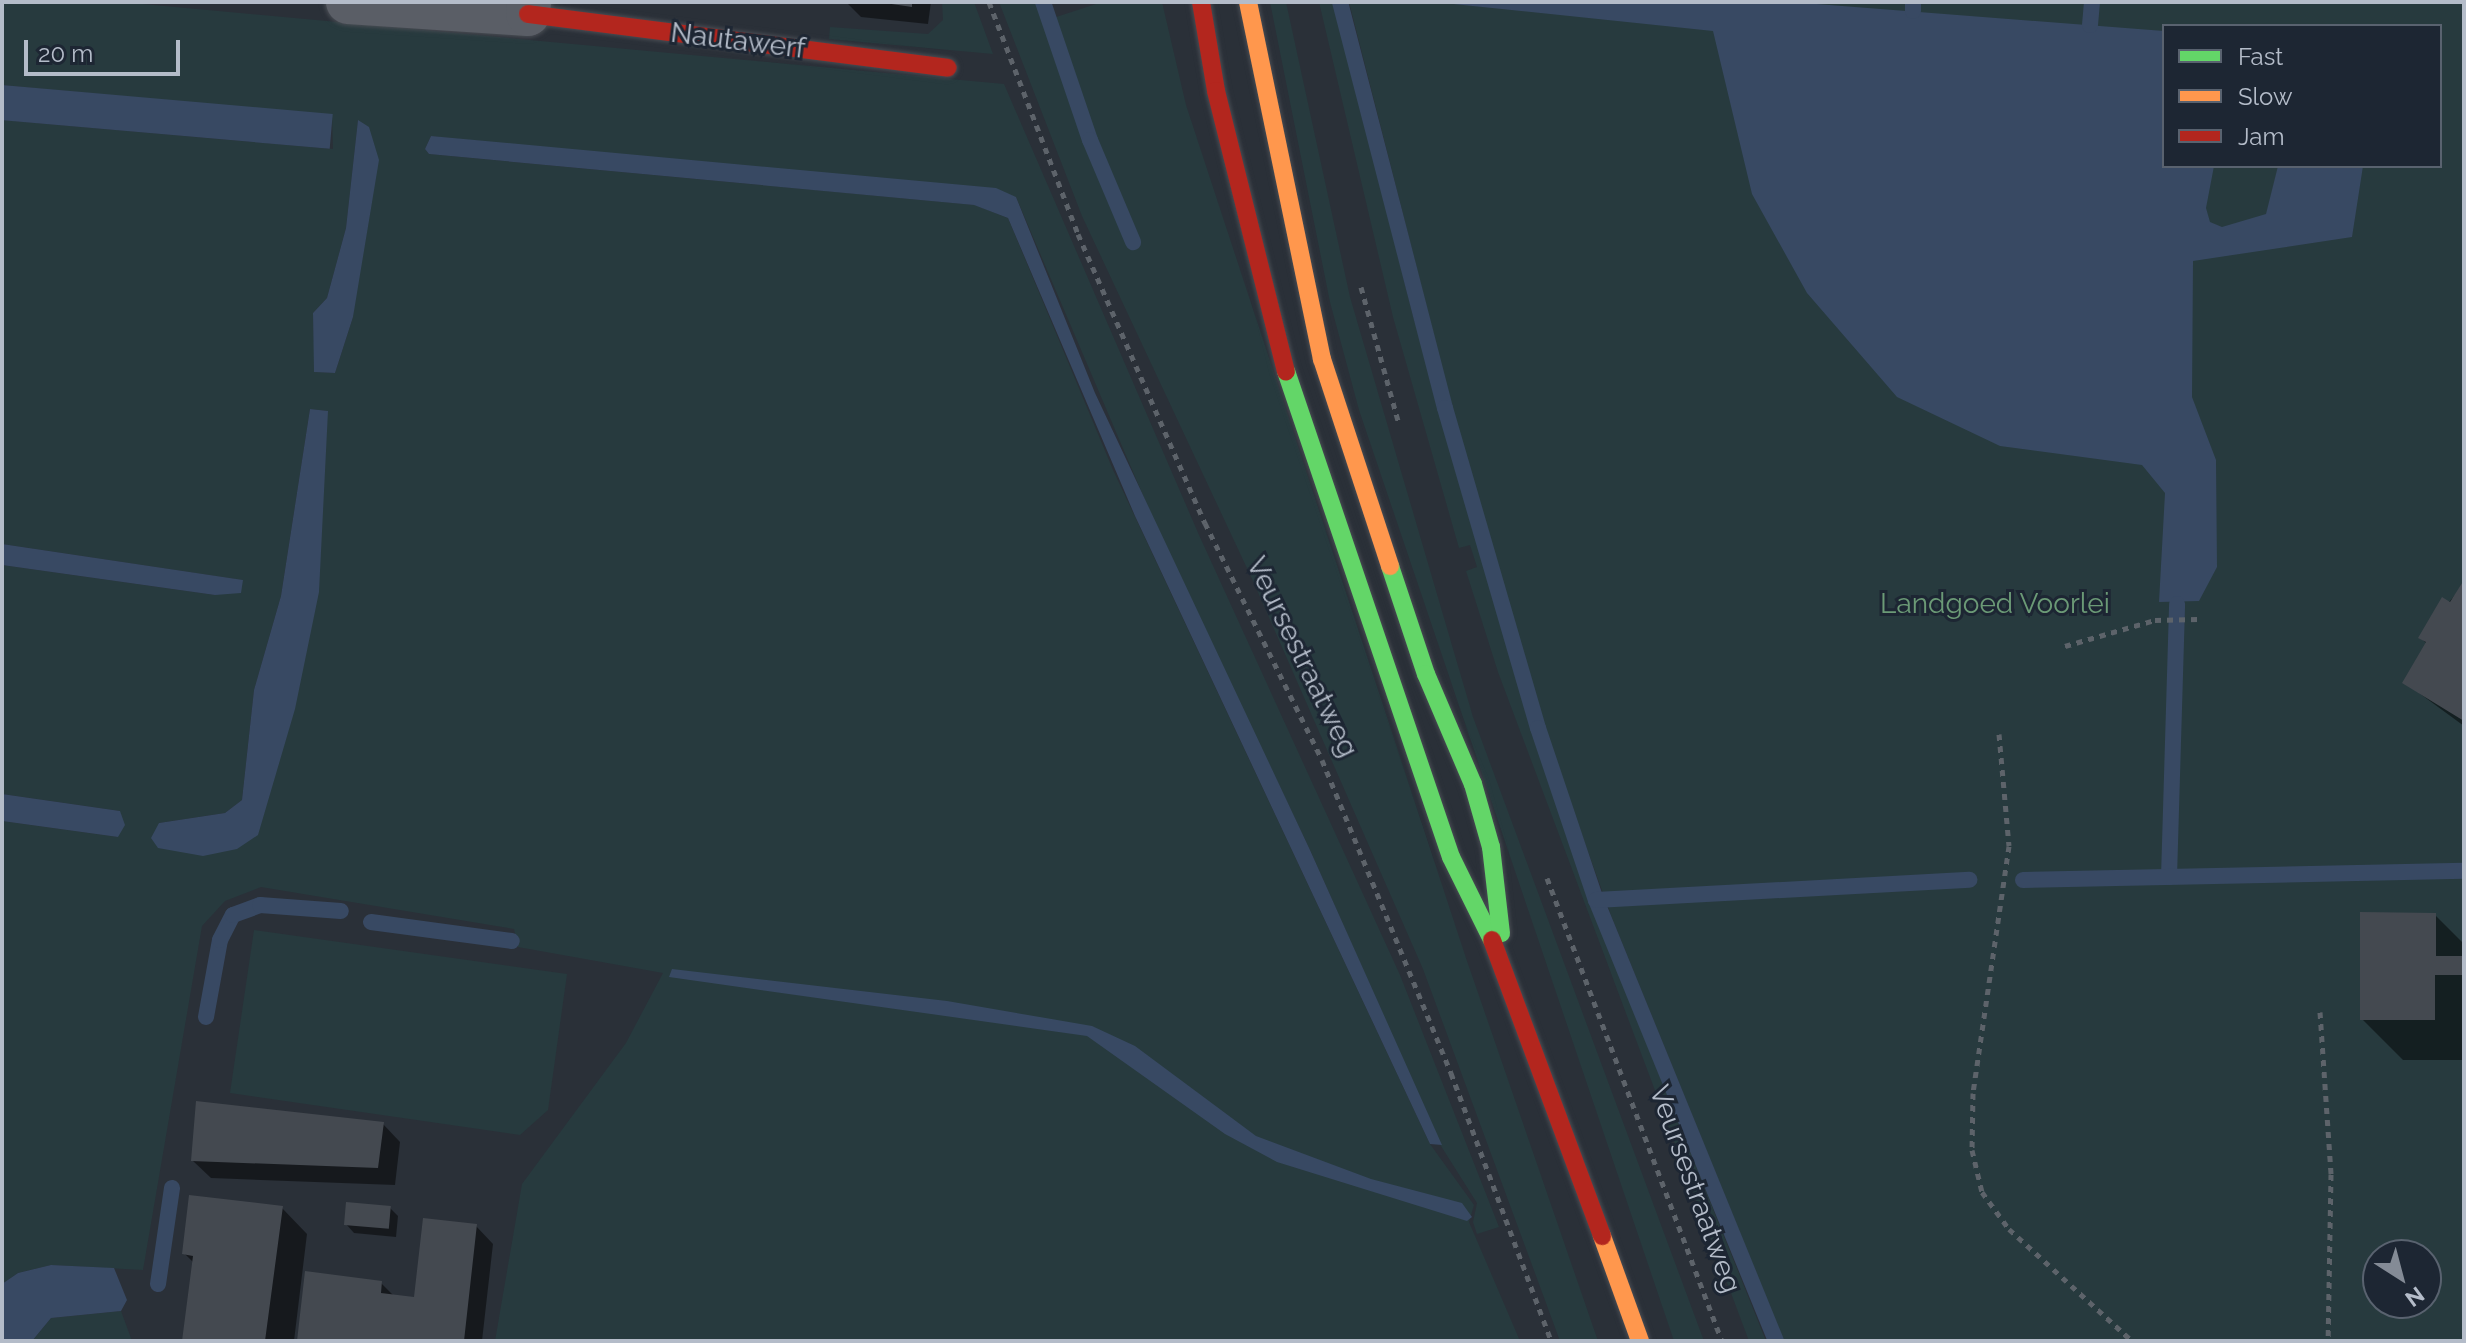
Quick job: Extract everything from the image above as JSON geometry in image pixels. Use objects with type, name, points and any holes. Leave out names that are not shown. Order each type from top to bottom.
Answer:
[{"type":"main road","points":[[1201,2],[1216,91],[1292,393],[1451,857],[1504,964],[1640,1341]]},
{"type":"main road","points":[[1248,2],[1322,359],[1426,674],[1473,784],[1491,847],[1504,964]]},
{"type":"main road","name":"Nautawerf","points":[[528,8],[948,68]]},
{"type":"street","name":"Nautawerf","points":[[348,2],[528,8]]},
{"type":"path","name":"Veursestraatweg","points":[[989,2],[1078,234],[1205,523],[1328,774],[1451,1073],[1551,1341]]},
{"type":"path","points":[[1358,272],[1404,440]]},
{"type":"path","points":[[2065,646],[2155,620],[2198,619]]},
{"type":"path","points":[[1999,734],[2009,846],[1973,1093],[1972,1150],[1982,1192],[2009,1229],[2132,1341]]},
{"type":"path","name":"Veursestraatweg","points":[[1543,868],[1722,1341]]},
{"type":"path","points":[[2320,1012],[2331,1174],[2328,1341]]},
{"type":"green space","points":[[2,2],[121,2],[1004,84],[1199,535],[1400,975],[1499,1227],[1477,1234],[1473,1222],[1477,1203],[1441,1146],[1310,850],[1165,547],[1016,197],[431,136],[425,149],[429,154],[975,205],[1008,218],[1113,470],[1430,1144],[1474,1205],[1469,1222],[1520,1341],[495,1341],[522,1184],[626,1043],[663,973],[518,947],[514,929],[261,887],[225,901],[202,926],[143,1270],[51,1265],[18,1273],[2,1284],[2,821],[118,837],[120,811],[2,794],[2,565],[215,595],[242,580],[2,544],[2,120],[333,149],[332,116],[2,85]],"holes":[[[358,121],[353,317],[335,373],[315,372],[313,313],[327,298],[346,228]],[[310,409],[327,411],[237,849],[159,823],[225,813],[242,800],[254,690],[281,596]]]},
{"type":"green space","points":[[942,2],[974,2],[993,54],[829,39],[830,27],[928,34],[943,20]]},
{"type":"green space","points":[[999,2],[1038,2],[1044,21],[1102,2],[1162,2],[1186,105],[1466,958],[1598,1341],[1560,1341],[1423,969],[1253,581],[1082,216]]},
{"type":"green space","points":[[1270,2],[1286,2],[1350,297],[1473,717],[1704,1341],[1674,1341],[1359,410],[1330,302]]},
{"type":"green space","points":[[1319,2],[1335,2],[1412,312],[1545,770],[1589,900],[1766,1341],[1749,1341],[1498,672],[1466,571],[1477,567],[1470,545],[1459,548],[1393,317]]},
{"type":"green space","name":"Landgoed Voorlei","points":[[1349,2],[2464,2],[2464,1341],[1784,1341],[1612,918],[1541,722],[1470,477]]},
{"type":"green space","points":[[254,930],[567,974],[548,1110],[520,1135],[230,1093]]},
{"type":"green space","points":[[121,1311],[132,1341],[32,1341],[51,1318]]},
{"type":"water","points":[[1434,2],[1791,2],[2162,31],[2162,168],[2214,168],[2206,208],[2210,222],[2222,227],[2266,214],[2278,168],[2363,168],[2352,237],[2193,261],[2192,397],[2216,460],[2217,567],[2199,601],[2159,602],[2165,493],[2142,465],[2000,446],[1897,397],[1807,293],[1752,194],[1713,31]]},
{"type":"water","points":[[2,85],[333,114],[330,149],[2,120]]},
{"type":"water","points":[[358,120],[369,127],[379,160],[353,317],[335,373],[314,372],[313,313],[327,298],[346,228]]},
{"type":"water","points":[[431,136],[996,188],[1016,197],[1095,393],[1310,850],[1442,1145],[1430,1144],[1135,516],[1008,218],[974,205],[429,154],[425,149]]},
{"type":"water","points":[[310,409],[328,411],[319,592],[295,709],[258,835],[237,849],[203,856],[158,848],[151,838],[159,823],[225,813],[242,800],[254,690],[281,596]]},
{"type":"water","points":[[2,544],[243,580],[241,593],[215,595],[2,565]]},
{"type":"water","points":[[2,794],[120,811],[125,825],[118,837],[2,821]]},
{"type":"water","points":[[672,969],[947,1001],[1092,1026],[1135,1046],[1256,1136],[1371,1179],[1462,1203],[1472,1217],[1467,1221],[1277,1162],[1225,1134],[1087,1036],[669,977]]},
{"type":"water","points":[[51,1265],[114,1268],[127,1300],[121,1311],[51,1318],[32,1341],[2,1341],[2,1284],[18,1273]]},
{"type":"building","points":[[878,2],[912,2],[912,7]]},
{"type":"building","points":[[2464,580],[2464,721],[2402,683],[2426,642],[2418,638],[2442,597],[2450,602]]},
{"type":"building","points":[[2360,912],[2436,913],[2436,956],[2464,956],[2464,975],[2435,975],[2435,1020],[2360,1020]]},
{"type":"building","points":[[196,1101],[384,1122],[378,1168],[191,1161]]},
{"type":"building","points":[[189,1195],[283,1206],[265,1341],[182,1341],[193,1256],[182,1254]]},
{"type":"building","points":[[346,1202],[391,1206],[389,1229],[344,1225]]},
{"type":"building","points":[[423,1218],[477,1224],[464,1341],[297,1341],[305,1271],[382,1281],[381,1293],[414,1297]]},
{"type":"waterway","points":[[1043,2],[1090,140],[1133,242]]},
{"type":"waterway","points":[[1340,2],[1445,408],[1538,728],[1596,900]]},
{"type":"waterway","points":[[1913,2],[1913,11]]},
{"type":"waterway","points":[[2090,25],[2092,2]]},
{"type":"waterway","points":[[2169,877],[2177,604]]},
{"type":"waterway","points":[[2023,880],[2464,871]]},
{"type":"waterway","points":[[1776,1341],[1596,900],[1969,880]]},
{"type":"waterway","points":[[206,1017],[220,940],[233,915],[260,905],[341,911]]},
{"type":"waterway","points":[[371,922],[512,941]]},
{"type":"waterway","points":[[158,1284],[172,1188]]},
{"type":"traffic: fast","points":[[1286,371],[1451,857],[1492,940]]},
{"type":"traffic: fast","points":[[1390,566],[1426,674],[1473,784],[1491,847],[1501,933]]},
{"type":"traffic: slow","points":[[1248,2],[1322,359],[1390,566]]},
{"type":"traffic: slow","points":[[1602,1236],[1640,1341]]},
{"type":"traffic: jam","points":[[1201,2],[1216,91],[1286,371]]},
{"type":"traffic: jam","points":[[528,14],[948,68]]},
{"type":"traffic: jam","points":[[1492,940],[1602,1236]]}]
